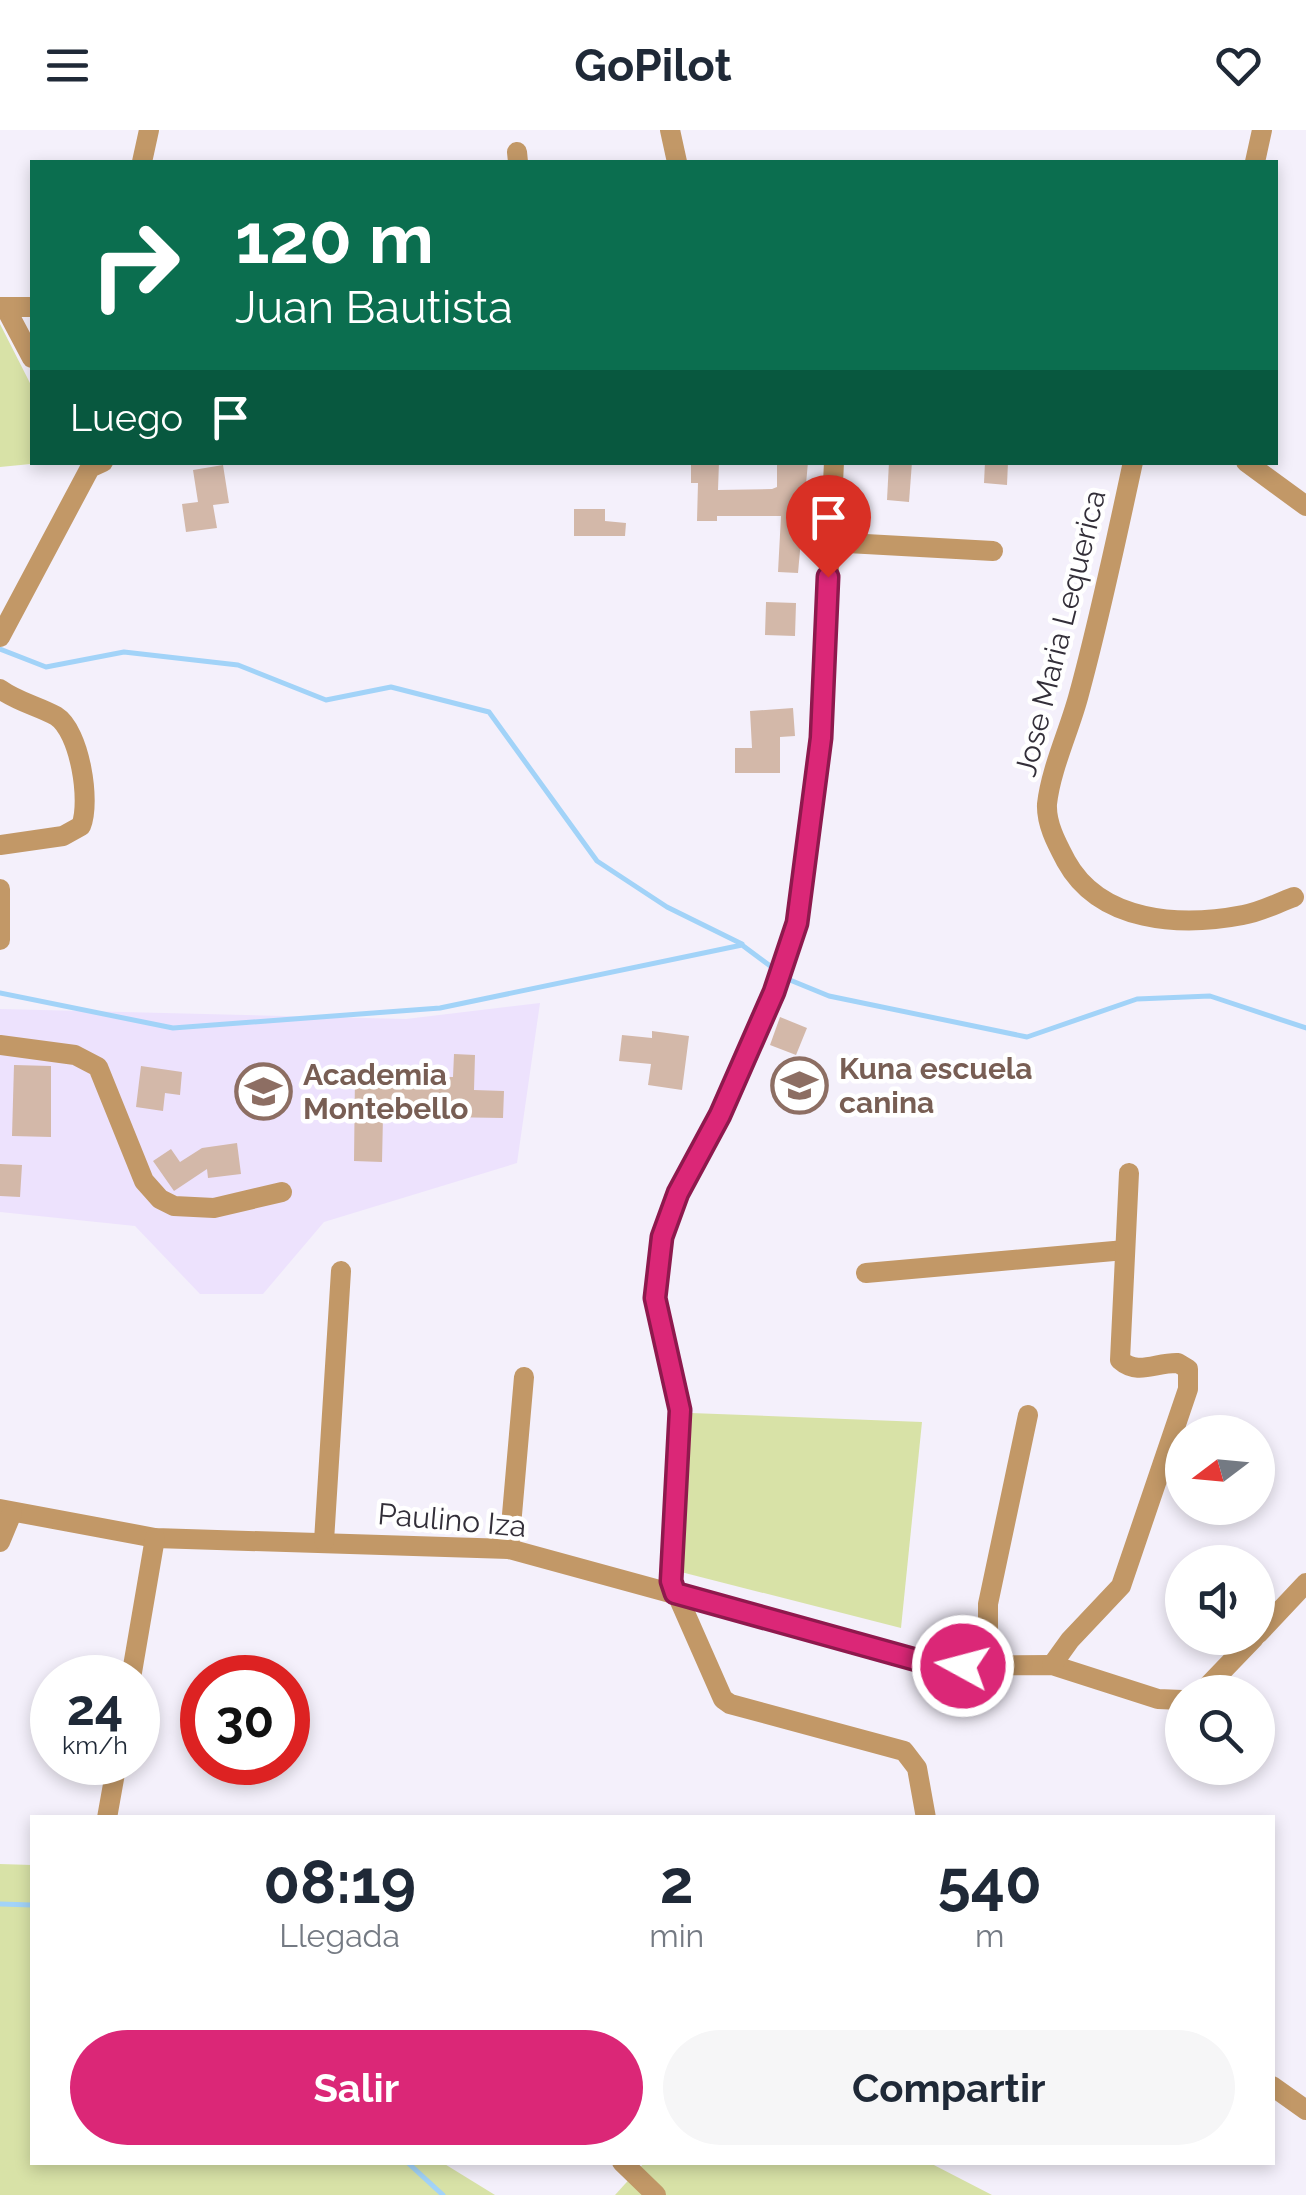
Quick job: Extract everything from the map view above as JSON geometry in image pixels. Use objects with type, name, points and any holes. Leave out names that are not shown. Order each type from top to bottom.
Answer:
[{"type":"street","points":[[142,160],[149,130]]},
{"type":"street","points":[[670,130],[677,160]]},
{"type":"street","points":[[1256,160],[1262,130]]},
{"type":"street","points":[[2,307],[30,308]]},
{"type":"street","points":[[2,307],[30,355]]},
{"type":"street","points":[[0,637],[92,465]]},
{"type":"street","points":[[834,465],[821,738],[797,923],[774,992],[720,1115],[678,1193],[662,1237],[655,1298],[680,1410],[671,1581],[724,1699],[730,1704],[904,1751],[918,1768],[926,1815]]},
{"type":"street","name":"Jose Maria Lequerica","points":[[1133,465],[1090,652],[1048,803],[1052,830],[1072,872],[1086,890],[1111,907],[1148,917],[1190,919],[1242,916],[1294,898]]},
{"type":"street","points":[[1250,465],[1306,506]]},
{"type":"street","points":[[829,542],[993,551]]},
{"type":"street","points":[[0,689],[13,699],[58,717],[69,731],[86,790],[81,826],[63,836],[0,845]]},
{"type":"street","points":[[0,889],[0,940]]},
{"type":"street","points":[[0,1045],[75,1055],[98,1067],[144,1180],[160,1199],[185,1208],[214,1208],[282,1192]]},
{"type":"street","points":[[1052,1666],[1070,1640],[1121,1586],[1188,1388],[1188,1370],[1178,1363],[1138,1369],[1120,1360],[1129,1173]]},
{"type":"street","points":[[866,1274],[1125,1250]]},
{"type":"street","points":[[324,1541],[342,1271]]},
{"type":"street","points":[[509,1549],[524,1376]]},
{"type":"street","points":[[988,1666],[988,1604],[1028,1415]]},
{"type":"street","points":[[0,1542],[6,1511]]},
{"type":"street","name":"Paulino Iza","points":[[6,1511],[155,1538],[509,1549],[938,1666],[1052,1666],[1165,1700]]},
{"type":"street","points":[[135,1655],[155,1538]]},
{"type":"street","points":[[1275,1615],[1305,1582]]},
{"type":"street","points":[[1218,1675],[1238,1655]]},
{"type":"street","points":[[108,1815],[113,1785]]},
{"type":"street","points":[[1275,2088],[1306,2110]]},
{"type":"street","points":[[625,2165],[656,2195]]},
{"type":"shaded area","name":"Academia Montebello","points":[[540,1003],[517,1163],[324,1222],[263,1294],[200,1294],[135,1226],[0,1212],[0,1009],[406,1019]]},
{"type":"green space","points":[[0,324],[30,383],[30,464],[0,467]]},
{"type":"green space","points":[[691,1413],[922,1422],[901,1628],[681,1572]]},
{"type":"green space","points":[[0,1864],[30,1865],[30,2165],[446,2165],[495,2195],[0,2195]]},
{"type":"green space","points":[[642,2165],[934,2165],[992,2195],[615,2195]]},
{"type":"building","points":[[223,465],[229,503],[213,505],[217,528],[186,532],[182,504],[198,502],[193,470]]},
{"type":"building","points":[[691,465],[719,465],[718,490],[772,489],[777,487],[777,465],[808,465],[798,573],[778,572],[781,516],[717,516],[717,521],[697,521],[698,483],[691,483]]},
{"type":"building","points":[[889,465],[912,465],[909,502],[887,500]]},
{"type":"building","points":[[985,465],[1008,465],[1007,485],[984,483]]},
{"type":"building","points":[[574,509],[605,509],[605,521],[626,523],[625,536],[574,536]]},
{"type":"building","points":[[766,602],[796,603],[795,636],[765,635]]},
{"type":"building","points":[[793,708],[795,736],[780,737],[780,773],[735,773],[735,748],[752,748],[750,711]]},
{"type":"building","points":[[780,1017],[807,1028],[796,1055],[770,1045]]},
{"type":"building","points":[[652,1031],[689,1036],[682,1090],[648,1085],[651,1064],[619,1061],[622,1035],[652,1038]]},
{"type":"building","points":[[454,1054],[475,1055],[474,1090],[504,1091],[503,1118],[383,1116],[382,1162],[354,1161],[355,1075],[453,1077]]},
{"type":"building","points":[[14,1065],[51,1066],[51,1137],[12,1136]]},
{"type":"building","points":[[141,1066],[182,1072],[180,1095],[165,1093],[163,1111],[136,1107]]},
{"type":"building","points":[[237,1143],[241,1174],[208,1178],[207,1169],[174,1191],[153,1161],[171,1149],[180,1162],[202,1148]]},
{"type":"building","points":[[0,1164],[22,1165],[20,1197],[0,1196]]},
{"type":"waterway","points":[[0,649],[46,667],[124,652],[238,665],[326,700],[391,687],[489,712],[597,861],[667,907],[742,944]]},
{"type":"waterway","points":[[0,993],[173,1028],[440,1008],[742,945],[777,971]]},
{"type":"waterway","points":[[785,978],[829,996],[1027,1037],[1137,999],[1210,996],[1306,1028]]},
{"type":"waterway","points":[[0,1904],[30,1905]]},
{"type":"waterway","points":[[410,2165],[443,2195]]},
{"type":"place","name":"Kuna escuela canina","points":[[800,1085]]},
{"type":"place","name":"Academia Montebello","points":[[264,1091]]},
{"type":"route","points":[[828,577],[821,738],[797,923],[774,992],[720,1115],[678,1193],[662,1237],[655,1298],[680,1410],[671,1581],[675,1593],[938,1666],[963,1666]]}]
